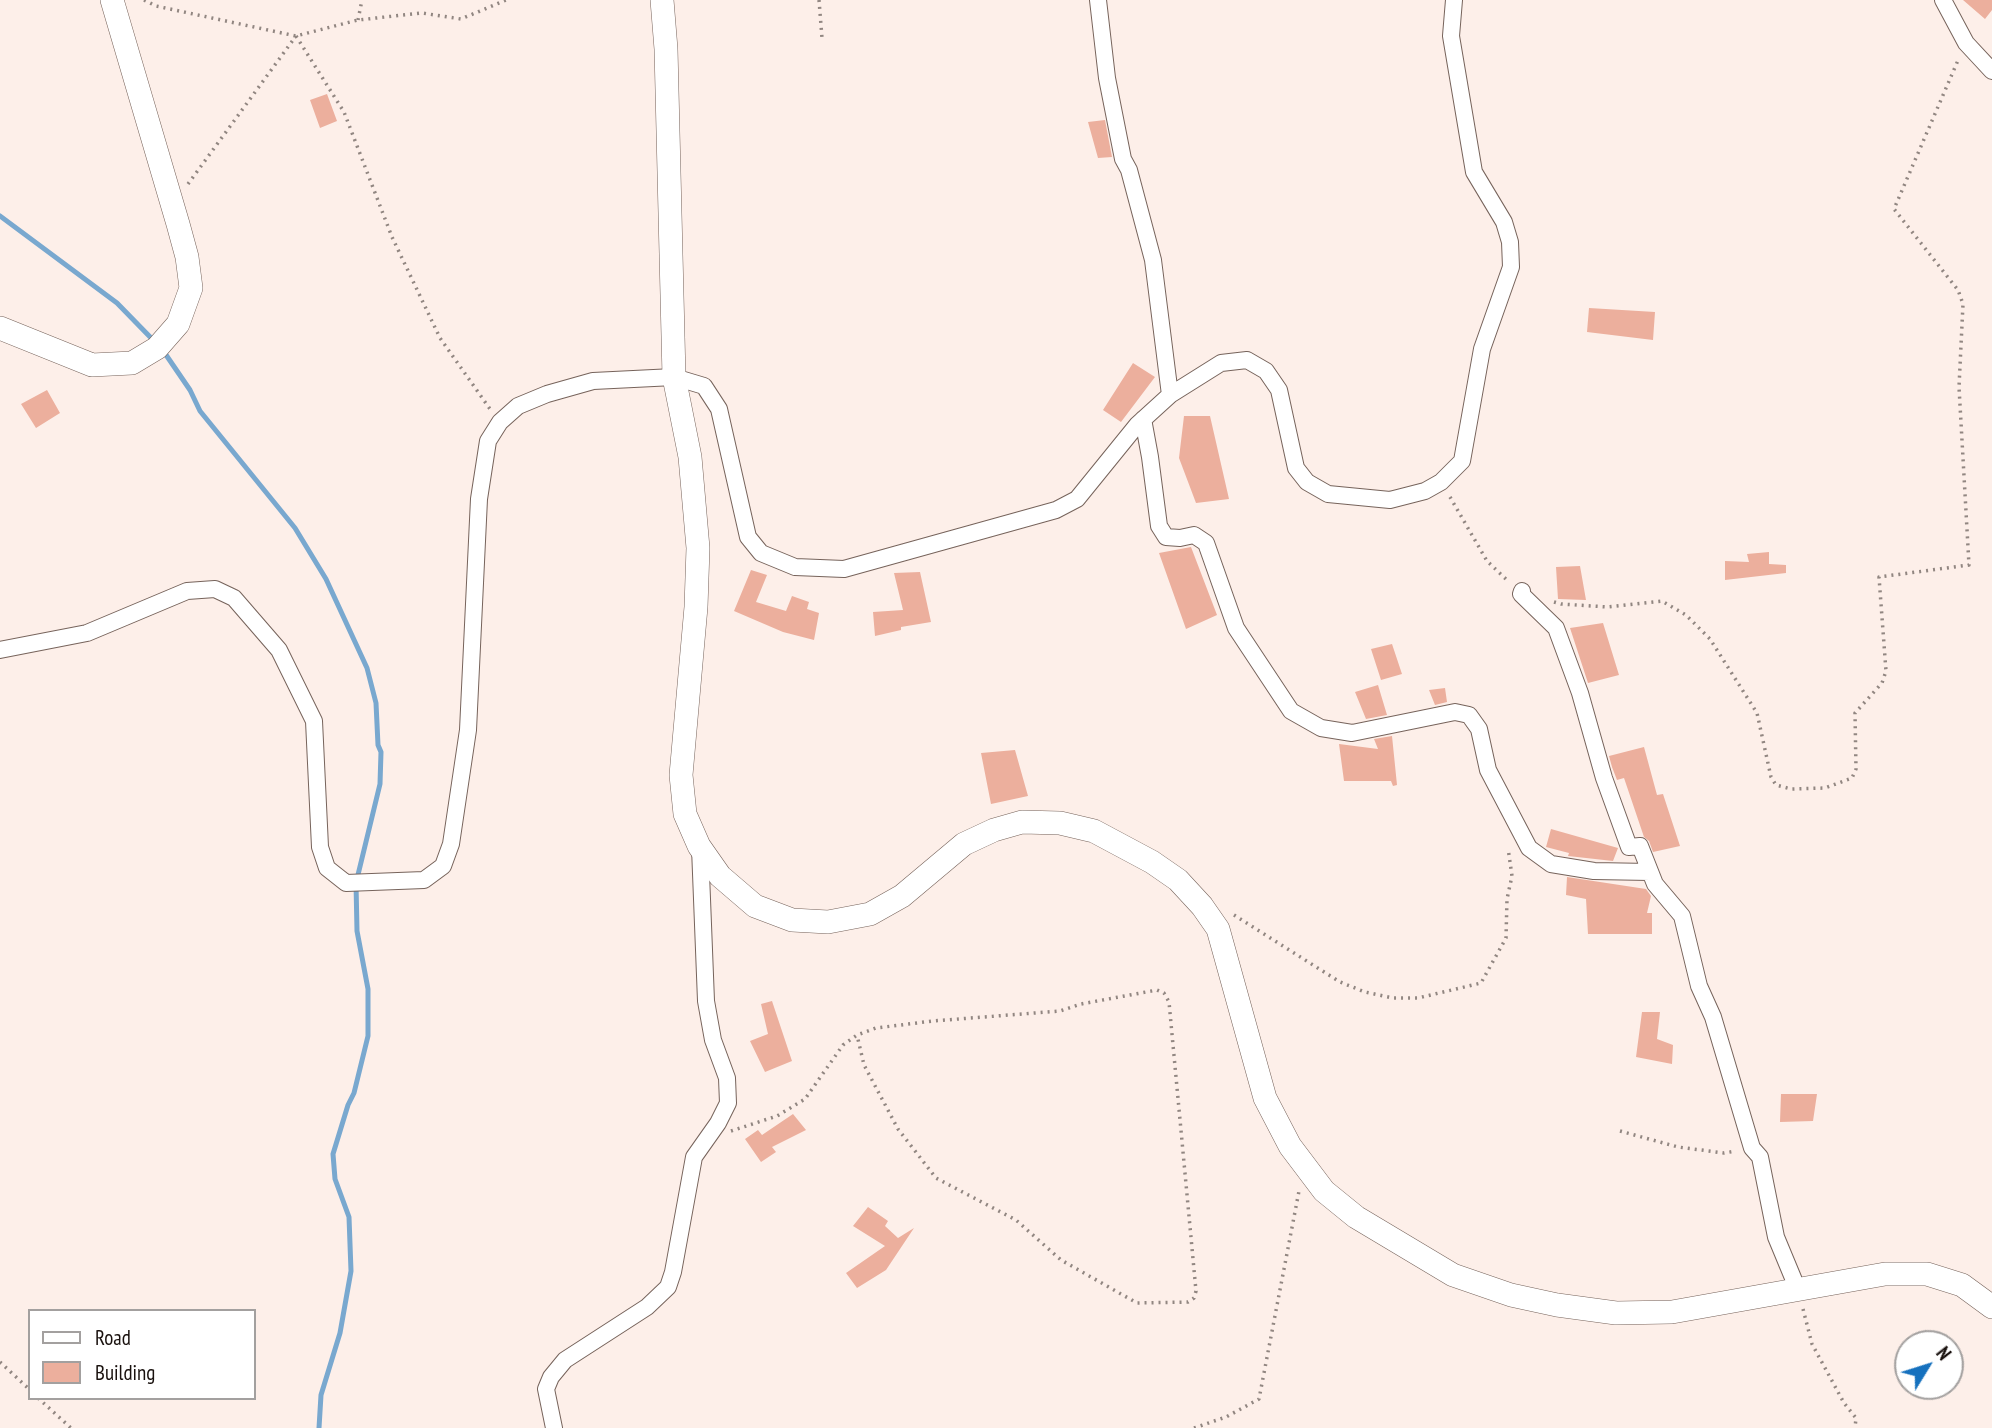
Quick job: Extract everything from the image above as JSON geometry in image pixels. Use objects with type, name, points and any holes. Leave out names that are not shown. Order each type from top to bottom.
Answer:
[{"type":"street","points":[[0,328],[92,365],[132,363],[162,342],[178,324],[191,288],[187,257],[111,0]]},
{"type":"street","points":[[662,0],[666,49],[674,377],[690,457],[697,534],[696,607],[681,775],[685,814],[699,846],[720,876],[755,906],[792,920],[828,922],[870,914],[902,896],[964,844],[994,830],[1022,822],[1060,823],[1094,831],[1152,862],[1178,880],[1202,906],[1218,929],[1265,1098],[1290,1146],[1324,1191],[1356,1217],[1453,1275],[1511,1295],[1556,1305],[1616,1313],[1672,1312],[1885,1274],[1927,1274],[1962,1285],[1992,1307]]},
{"type":"street","points":[[1098,0],[1107,78],[1123,159],[1129,170],[1153,260],[1170,395]]},
{"type":"street","points":[[0,650],[87,633],[187,592],[215,589],[234,598],[279,650],[314,721],[320,847],[327,868],[346,883],[424,880],[443,866],[451,844],[468,730],[479,499],[488,441],[500,422],[518,406],[547,394],[593,382],[674,377],[704,386],[719,409],[748,537],[761,552],[796,567],[844,569],[1056,510],[1077,499],[1143,419],[1170,395],[1221,363],[1247,360],[1266,371],[1279,390],[1296,468],[1307,482],[1328,494],[1390,500],[1425,491],[1441,482],[1462,461],[1482,349],[1511,267],[1510,242],[1504,222],[1474,172],[1451,36],[1454,0]]},
{"type":"street","points":[[1943,0],[1966,43],[1992,71]]},
{"type":"street","points":[[1143,419],[1159,526],[1166,537],[1194,535],[1206,543],[1236,628],[1291,711],[1321,728],[1352,733],[1455,712],[1469,715],[1479,729],[1488,770],[1529,848],[1551,864],[1594,872],[1650,872]]},
{"type":"street","points":[[1522,591],[1521,594],[1556,628],[1580,693],[1629,847],[1640,846],[1655,884],[1682,916],[1699,986],[1713,1017],[1752,1148],[1760,1157],[1776,1237],[1798,1290]]},
{"type":"street","points":[[554,1428],[546,1389],[551,1377],[565,1360],[647,1307],[667,1287],[673,1272],[694,1157],[718,1123],[728,1102],[727,1079],[712,1040],[706,1001],[699,846]]},
{"type":"path","points":[[144,0],[156,6],[296,36],[358,20],[422,13],[461,19],[506,0]]},
{"type":"path","points":[[358,20],[362,0]]},
{"type":"path","points":[[819,0],[822,38]]},
{"type":"path","points":[[172,205],[296,36]]},
{"type":"path","points":[[296,36],[344,112],[392,237],[440,338],[500,422]]},
{"type":"path","points":[[1441,482],[1487,561],[1515,589],[1561,604],[1608,607],[1662,601],[1686,615],[1710,639],[1757,713],[1771,776],[1776,785],[1791,789],[1825,788],[1852,778],[1856,769],[1854,713],[1882,683],[1886,671],[1879,577],[1969,565],[1959,387],[1963,303],[1958,290],[1894,209],[1966,43]]},
{"type":"path","points":[[1202,906],[1221,907],[1340,982],[1365,992],[1393,998],[1418,998],[1481,983],[1506,938],[1507,899],[1512,876],[1507,848]]},
{"type":"path","points":[[718,1123],[732,1132],[777,1116],[805,1100],[843,1045],[857,1035],[876,1028],[1060,1011],[1081,1004],[1157,990],[1164,993],[1169,1002],[1171,1016],[1196,1290],[1194,1298],[1188,1302],[1137,1303],[1061,1260],[1016,1220],[936,1178],[898,1129],[864,1065],[857,1035]]},
{"type":"path","points":[[1620,1131],[1678,1147],[1724,1153],[1752,1148]]},
{"type":"path","points":[[1194,1428],[1226,1417],[1259,1399],[1304,1165]]},
{"type":"path","points":[[1798,1290],[1812,1344],[1844,1403],[1856,1418],[1855,1428]]},
{"type":"path","points":[[0,1362],[28,1388]]},
{"type":"path","points":[[40,1400],[71,1428]]},
{"type":"building","points":[[1963,0],[1992,0],[1992,10],[1985,19]]},
{"type":"building","points":[[327,94],[337,121],[320,128],[310,100]]},
{"type":"building","points":[[1105,120],[1112,157],[1098,158],[1088,122]]},
{"type":"building","points":[[1589,308],[1655,312],[1653,340],[1587,332]]},
{"type":"building","points":[[1133,363],[1155,377],[1121,422],[1103,410]]},
{"type":"building","points":[[47,390],[60,413],[36,428],[21,404]]},
{"type":"building","points":[[1184,416],[1210,416],[1229,499],[1196,503],[1179,458]]},
{"type":"building","points":[[1191,547],[1217,615],[1186,629],[1159,553]]},
{"type":"building","points":[[1769,552],[1769,564],[1786,565],[1786,573],[1725,580],[1725,561],[1749,562],[1747,554]]},
{"type":"building","points":[[1580,566],[1586,600],[1558,599],[1556,567]]},
{"type":"building","points":[[751,570],[767,575],[756,602],[786,611],[792,596],[809,602],[807,609],[819,613],[814,640],[783,632],[734,611]]},
{"type":"building","points":[[920,572],[931,622],[901,627],[901,630],[875,636],[873,612],[903,610],[894,573]]},
{"type":"building","points":[[1603,623],[1619,675],[1588,683],[1570,628]]},
{"type":"building","points":[[1392,644],[1402,674],[1381,680],[1371,649]]},
{"type":"building","points":[[1378,685],[1387,715],[1366,719],[1355,692]]},
{"type":"building","points":[[1445,688],[1447,702],[1435,705],[1429,690]]},
{"type":"building","points":[[1392,736],[1397,785],[1393,786],[1391,781],[1344,781],[1339,744],[1378,749],[1374,739]]},
{"type":"building","points":[[1644,747],[1657,795],[1663,794],[1680,846],[1653,852],[1649,841],[1644,837],[1624,778],[1617,780],[1609,756]]},
{"type":"building","points":[[1015,750],[1028,796],[991,804],[981,753]]},
{"type":"building","points":[[1551,829],[1618,848],[1613,861],[1568,856],[1569,853],[1546,847]]},
{"type":"building","points":[[1567,877],[1646,889],[1651,896],[1647,913],[1652,913],[1652,934],[1588,934],[1586,899],[1566,895]]},
{"type":"building","points":[[772,1001],[792,1061],[765,1072],[750,1041],[768,1034],[761,1004]]},
{"type":"building","points":[[1642,1012],[1660,1012],[1657,1039],[1673,1045],[1672,1064],[1636,1057]]},
{"type":"building","points":[[1781,1094],[1817,1094],[1813,1121],[1780,1122]]},
{"type":"building","points":[[793,1114],[806,1130],[772,1147],[776,1152],[761,1162],[745,1139],[758,1130],[762,1135]]},
{"type":"building","points":[[868,1207],[888,1221],[885,1226],[898,1238],[914,1228],[886,1270],[857,1288],[846,1273],[885,1246],[853,1226]]},
{"type":"waterway","points":[[0,216],[117,303],[155,342]]},
{"type":"waterway","points":[[162,349],[190,390],[200,411],[295,528],[326,579],[367,668],[376,703],[378,745],[381,752],[380,784],[356,883],[357,931],[368,989],[368,1036],[354,1093],[333,1154],[335,1179],[349,1217],[351,1271],[340,1333],[321,1395],[319,1428]]}]
